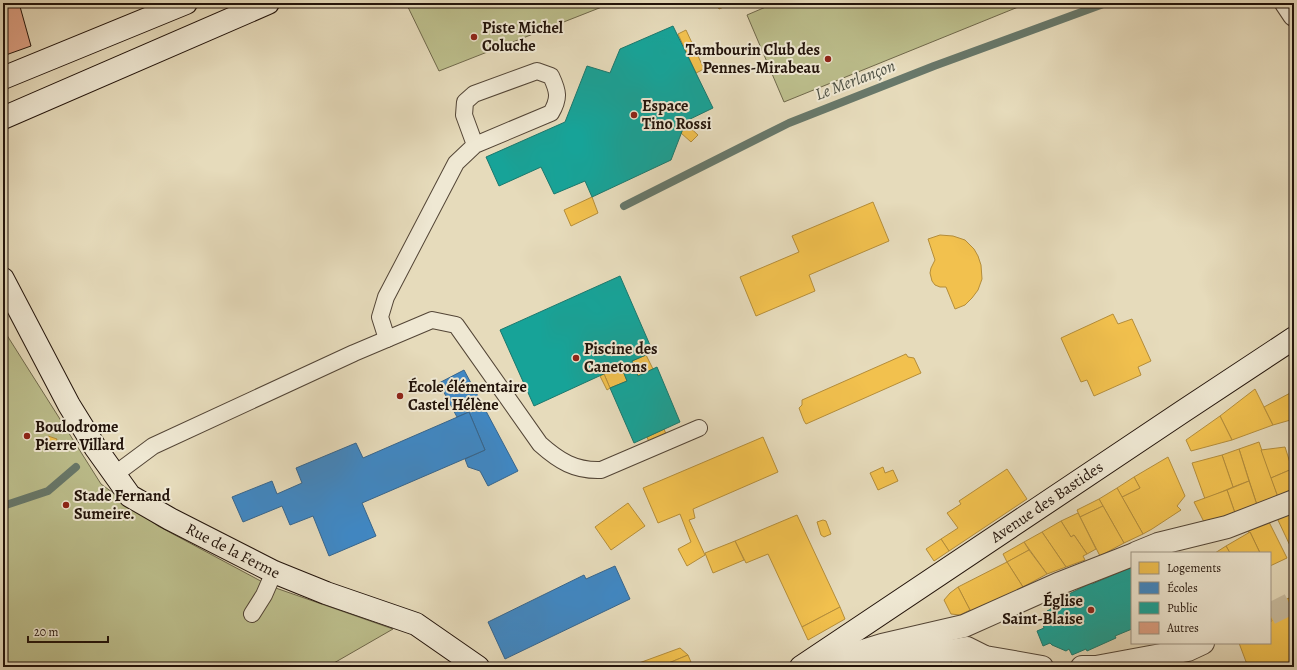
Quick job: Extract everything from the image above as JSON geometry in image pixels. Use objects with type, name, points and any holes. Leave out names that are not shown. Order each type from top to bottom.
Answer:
[{"type":"street","points":[[3,78],[186,3]]},
{"type":"street","points":[[3,118],[268,3]]},
{"type":"street","points":[[1286,3],[1294,15]]},
{"type":"street","name":"Rue de la Ferme","points":[[3,279],[69,405],[114,475],[130,496],[170,519],[274,572],[326,593],[416,624],[478,667]]},
{"type":"street","name":"Avenue des Bastides","points":[[801,667],[1294,338]]},
{"type":"street","points":[[1138,552],[1158,544],[1228,527],[1294,501]]},
{"type":"street","points":[[811,667],[882,645],[964,626],[1058,584],[1131,555]]},
{"type":"street","points":[[1082,667],[1096,667],[1188,650],[1201,644]]},
{"type":"street","points":[[857,667],[967,648],[984,657],[1042,667]]},
{"type":"street","points":[[961,667],[984,657]]},
{"type":"lane","points":[[387,339],[380,317],[386,297],[456,163],[475,145],[551,113],[557,103],[556,87],[551,76],[537,71],[474,94],[465,102],[464,114],[475,145]]},
{"type":"lane","points":[[114,475],[153,446],[354,353],[432,320],[456,325],[540,444],[555,457],[572,465],[588,470],[601,470],[699,428]]},
{"type":"lane","points":[[252,614],[264,595],[274,572]]},
{"type":"green space","name":"Piste Michel Coluche","points":[[406,3],[612,3],[439,71]]},
{"type":"green space","name":"Tambourin Club des Pennes-Mirabeau","points":[[775,3],[1028,3],[784,102],[747,15]]},
{"type":"green space","name":"Stade Fernand Sumeire.","points":[[3,329],[101,484],[158,526],[270,586],[393,629],[327,667],[3,667]]},
{"type":"building: Logements","points":[[716,3],[733,3],[719,9]]},
{"type":"building: Logements","points":[[686,30],[704,69],[696,73],[678,34]]},
{"type":"building: Logements","points":[[685,123],[698,135],[691,142],[681,133]]},
{"type":"building: Logements","points":[[592,197],[598,213],[571,226],[564,210]]},
{"type":"building: Logements","points":[[873,202],[889,241],[809,275],[815,291],[756,316],[740,277],[799,252],[792,236]]},
{"type":"building: Logements","points":[[940,235],[953,236],[965,240],[974,249],[981,265],[982,279],[978,290],[965,305],[955,309],[946,287],[935,285],[932,281],[930,273],[935,260],[928,239]]},
{"type":"building: Logements","points":[[1113,314],[1118,324],[1132,319],[1151,361],[1138,367],[1141,375],[1094,396],[1087,380],[1081,382],[1061,338]]},
{"type":"building: Logements","points":[[906,354],[908,357],[914,358],[921,373],[806,424],[799,408],[802,405],[802,400]]},
{"type":"building: Logements","points":[[646,355],[653,369],[638,376],[632,361]]},
{"type":"building: Logements","points":[[621,366],[627,381],[610,388],[604,374]]},
{"type":"building: Logements","points":[[604,374],[610,388],[607,390],[600,376]]},
{"type":"building: Logements","points":[[1255,389],[1273,425],[1232,440],[1220,416]]},
{"type":"building: Logements","points":[[1294,391],[1294,419],[1273,425],[1264,407]]},
{"type":"building: Logements","points":[[1220,416],[1232,440],[1191,451],[1186,440]]},
{"type":"building: Logements","points":[[664,429],[666,434],[649,442],[647,437]]},
{"type":"building: Logements","points":[[48,436],[57,439],[52,451],[44,447]]},
{"type":"building: Logements","points":[[763,437],[778,472],[693,509],[695,518],[689,520],[705,555],[687,566],[678,549],[691,542],[680,514],[658,523],[643,488]]},
{"type":"building: Logements","points":[[1259,442],[1278,497],[1257,505],[1239,449]]},
{"type":"building: Logements","points":[[1285,447],[1292,469],[1271,478],[1261,450]]},
{"type":"building: Logements","points":[[1239,449],[1249,481],[1233,487],[1222,455]]},
{"type":"building: Logements","points":[[1222,455],[1233,487],[1205,499],[1192,463]]},
{"type":"building: Logements","points":[[1168,457],[1185,496],[1177,506],[1181,510],[1143,534],[1122,497],[1140,488],[1134,477]]},
{"type":"building: Logements","points":[[883,467],[885,473],[893,470],[898,481],[878,490],[870,473]]},
{"type":"building: Logements","points":[[1007,469],[1027,499],[949,551],[941,539],[958,528],[947,513],[961,504],[959,501]]},
{"type":"building: Logements","points":[[1292,469],[1294,474],[1294,490],[1278,497],[1271,478]]},
{"type":"building: Logements","points":[[1134,477],[1140,488],[1122,497],[1117,488]]},
{"type":"building: Logements","points":[[1249,481],[1257,505],[1235,513],[1227,490]]},
{"type":"building: Logements","points":[[1117,488],[1143,534],[1124,543],[1099,499]]},
{"type":"building: Logements","points":[[1227,490],[1235,513],[1206,526],[1194,502]]},
{"type":"building: Logements","points":[[1099,499],[1103,506],[1080,517],[1077,510]]},
{"type":"building: Logements","points":[[628,503],[645,526],[611,550],[595,527]]},
{"type":"building: Logements","points":[[1103,506],[1124,543],[1100,556],[1080,517]]},
{"type":"building: Logements","points":[[1078,513],[1096,549],[1087,554],[1074,535],[1071,537],[1061,521]]},
{"type":"building: Logements","points":[[1294,513],[1294,554],[1277,518]]},
{"type":"building: Logements","points":[[797,515],[840,607],[802,627],[768,554],[746,563],[735,541]]},
{"type":"building: Logements","points":[[823,520],[826,521],[831,534],[824,537],[821,535],[817,522]]},
{"type":"building: Logements","points":[[1268,520],[1287,558],[1271,566],[1271,552],[1260,552],[1246,527]]},
{"type":"building: Logements","points":[[1061,521],[1071,537],[1074,535],[1087,554],[1083,556],[1085,560],[1066,567],[1042,532]]},
{"type":"building: Logements","points":[[1042,532],[1066,567],[1047,574],[1024,542]]},
{"type":"building: Logements","points":[[1250,532],[1260,552],[1229,552],[1226,546]]},
{"type":"building: Logements","points":[[941,539],[949,551],[934,561],[926,549]]},
{"type":"building: Logements","points":[[735,541],[744,560],[713,573],[705,553]]},
{"type":"building: Logements","points":[[1024,542],[1029,550],[1007,562],[1003,554]]},
{"type":"building: Logements","points":[[1226,546],[1229,552],[1217,552]]},
{"type":"building: Logements","points":[[1029,550],[1047,574],[1023,587],[1007,562]]},
{"type":"building: Logements","points":[[1007,562],[1023,587],[972,614],[958,587]]},
{"type":"building: Logements","points":[[958,587],[970,610],[960,615],[951,614],[944,600]]},
{"type":"building: Logements","points":[[1294,596],[1294,667],[1248,667],[1239,644],[1271,644],[1271,606]]},
{"type":"building: Logements","points":[[840,607],[845,619],[808,640],[802,627]]},
{"type":"building: Logements","points":[[680,648],[688,655],[659,667],[640,667],[639,663]]},
{"type":"building: Logements","points":[[688,655],[693,667],[659,667]]},
{"type":"building: Logements","points":[[639,663],[640,667],[631,667]]},
{"type":"building: Écoles","points":[[464,370],[518,471],[488,486],[480,471],[468,467],[465,459],[485,450],[469,412],[457,417],[439,383]]},
{"type":"building: Écoles","points":[[469,412],[485,450],[362,503],[376,536],[329,556],[313,516],[290,525],[282,506],[243,522],[232,497],[272,481],[277,494],[302,483],[296,468],[356,443],[363,458]]},
{"type":"building: Écoles","points":[[615,566],[630,599],[505,659],[488,622],[584,575],[586,579]]},
{"type":"building: Public","name":"Espace Tino Rossi","points":[[673,26],[713,108],[686,121],[671,160],[592,197],[585,181],[554,194],[541,167],[499,186],[486,157],[565,122],[587,66],[610,73],[620,49]]},
{"type":"building: Public","name":"Piscine des Canetons","points":[[620,276],[653,352],[632,361],[638,376],[657,367],[680,422],[634,443],[610,388],[627,381],[621,366],[534,406],[500,330]]},
{"type":"building: Public","name":"Église Saint-Blaise","points":[[1131,567],[1131,629],[1087,651],[1086,649],[1072,655],[1069,649],[1066,651],[1050,643],[1043,646],[1037,631],[1044,628],[1043,625],[1047,611],[1051,609],[1049,604],[1091,583],[1092,584]]},
{"type":"building: Autres","points":[[3,3],[19,3],[31,46],[3,56]]},
{"type":"waterway","name":"Le Merlançon","points":[[624,206],[789,123],[934,66],[1106,3]]},
{"type":"waterway","name":"Le Merlançon","points":[[3,506],[48,491],[76,467]]},
{"type":"tunnel","points":[[1271,614],[1294,602]]},
{"type":"place","name":"Piste Michel Coluche","points":[[474,37]]},
{"type":"place","name":"Tambourin Club des Pennes-Mirabeau","points":[[828,59]]},
{"type":"place","name":"Espace Tino Rossi","points":[[634,115]]},
{"type":"place","name":"Piscine des Canetons","points":[[576,358]]},
{"type":"place","name":"École élémentaire Castel Hélène","points":[[400,396]]},
{"type":"place","name":"Boulodrome Pierre Villard","points":[[27,436]]},
{"type":"place","name":"Stade Fernand Sumeire.","points":[[66,505]]},
{"type":"place","name":"Église Saint-Blaise","points":[[1091,610]]}]
